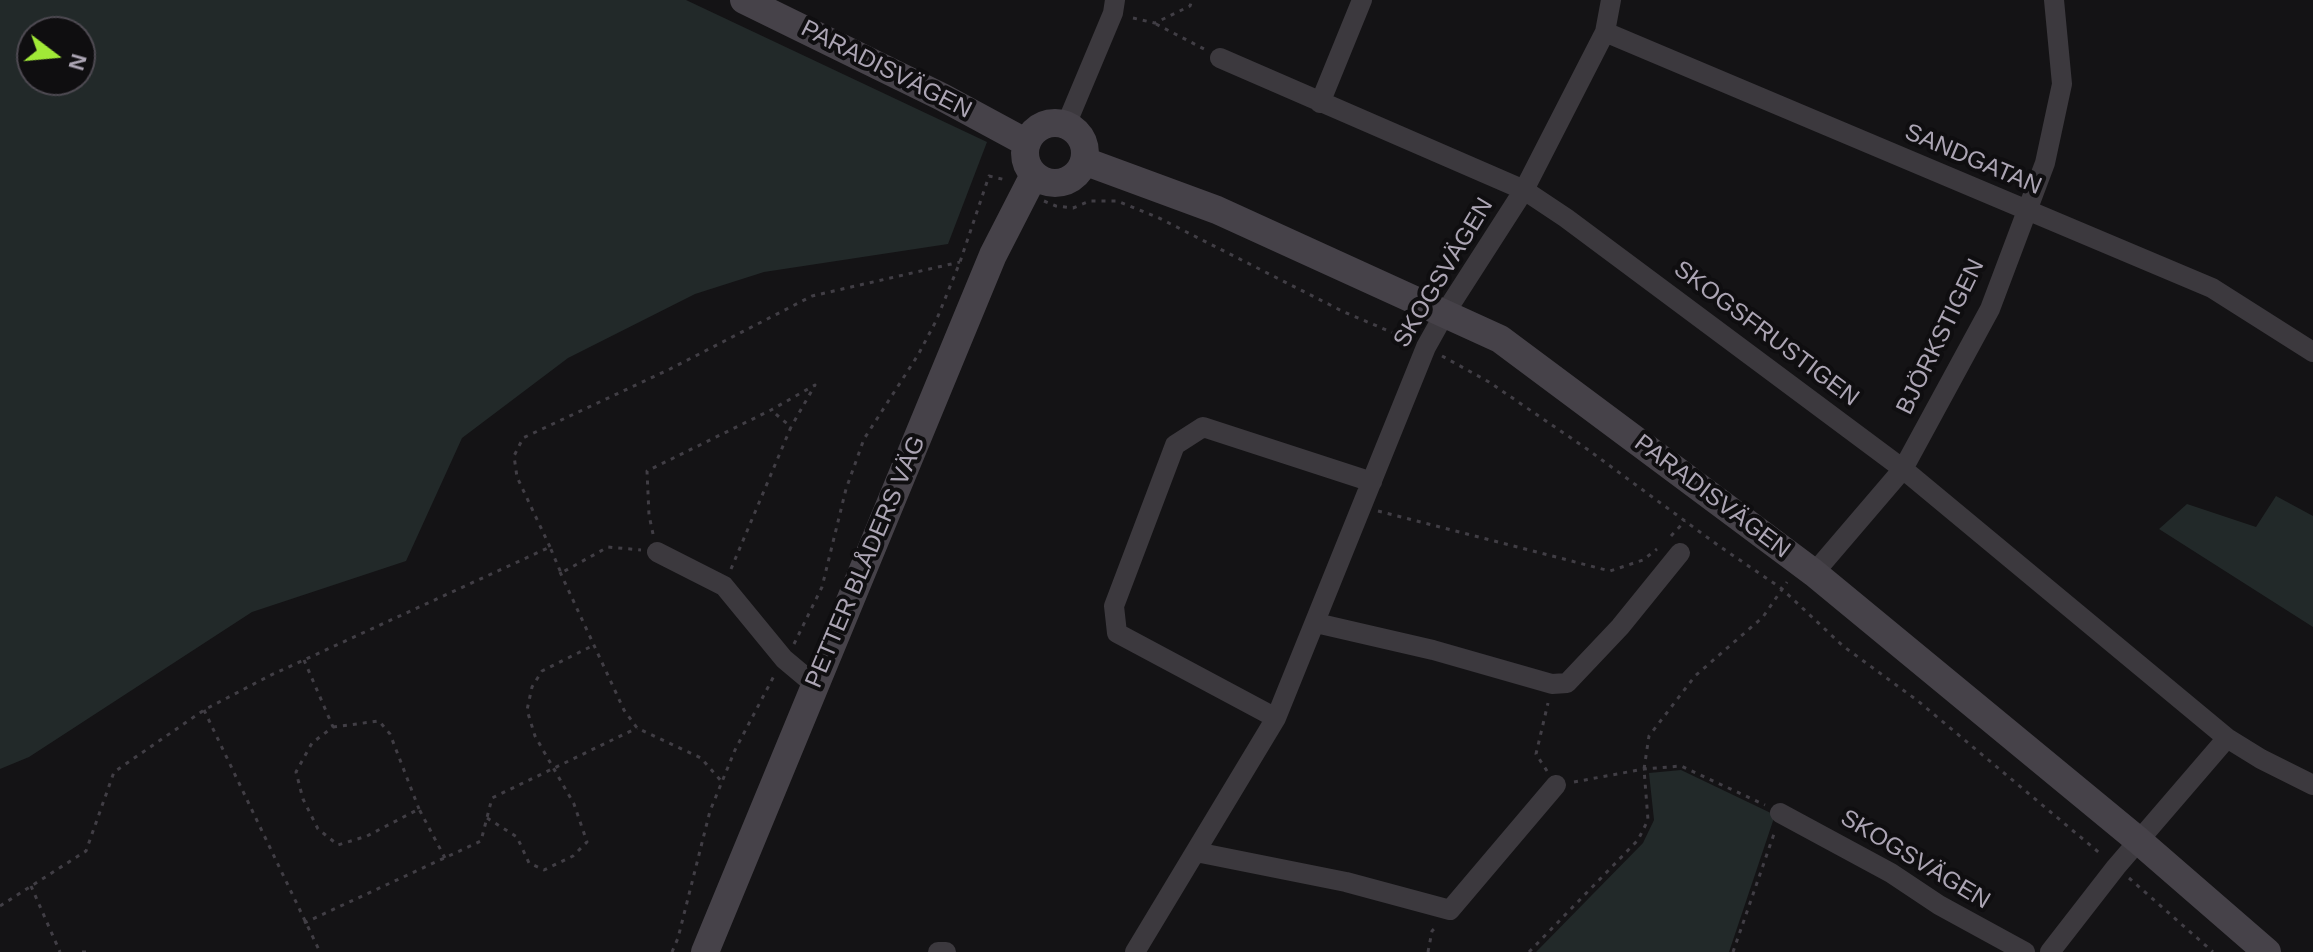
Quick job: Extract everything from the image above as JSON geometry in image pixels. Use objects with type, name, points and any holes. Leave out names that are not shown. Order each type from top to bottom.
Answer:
[{"type":"street","name":"PARADISVÄGEN","points":[[744,0],[942,97],[1027,143]]},
{"type":"street","points":[[1320,103],[1362,0]]},
{"type":"street","name":"SKOGSVÄGEN","points":[[1135,952],[1276,718],[1426,347],[1524,190],[1605,32],[1611,0]]},
{"type":"street","name":"BJÖRKSTIGEN","points":[[1808,568],[1903,469],[1990,309],[2045,163],[2062,84],[2054,0]]},
{"type":"street","points":[[1066,125],[1114,7]]},
{"type":"street","name":"SANDGATAN","points":[[1605,32],[2212,288],[2313,352]]},
{"type":"street","name":"SKOGSFRUSTIGEN","points":[[1220,58],[1524,190],[1903,469],[2227,738],[2313,785]]},
{"type":"street","points":[[1056,123],[1066,125],[1083,144],[1084,161],[1079,171],[1063,182],[1052,183],[1034,175],[1025,160],[1027,143],[1038,128],[1056,123]]},
{"type":"street","name":"PARADISVÄGEN","points":[[1084,161],[1217,210],[1500,339],[1808,568],[2139,841],[2267,952]]},
{"type":"street","name":"PETTER BLÅDERS VÄG","points":[[705,952],[993,255],[1034,175]]},
{"type":"street","points":[[1276,718],[1117,633],[1114,606],[1175,445],[1203,427],[1372,482]]},
{"type":"street","points":[[1316,623],[1433,650],[1552,684],[1567,683],[1630,616],[1671,545]]},
{"type":"street","points":[[657,552],[724,586],[784,659],[815,685]]},
{"type":"street","points":[[2050,952],[2227,738]]},
{"type":"street","points":[[1196,852],[1346,882],[1450,910],[1556,785]]},
{"type":"street","name":"SKOGSVÄGEN","points":[[1780,813],[1891,873],[1939,905],[2025,952]]},
{"type":"street","points":[[938,952],[946,952]]},
{"type":"path","points":[[1155,23],[1190,6],[1192,0]]},
{"type":"path","points":[[1114,7],[1155,23],[1220,58]]},
{"type":"path","points":[[722,782],[701,758],[637,728],[624,710],[517,477],[514,456],[523,438],[670,369],[812,296],[960,262]]},
{"type":"path","points":[[561,573],[608,547],[657,552],[649,515],[647,471],[815,385],[791,427],[724,586]]},
{"type":"path","points":[[771,410],[791,427]]},
{"type":"path","points":[[1363,507],[1427,521],[1610,571],[1643,560],[1671,545],[1685,520]]},
{"type":"path","points":[[0,906],[86,851],[114,772],[204,710],[304,660],[550,547]]},
{"type":"path","points":[[1529,952],[1638,840],[1648,820],[1644,769],[1649,736],[1695,676],[1763,617],[1781,588],[1808,568]]},
{"type":"path","points":[[487,818],[517,837],[529,863],[544,870],[573,856],[587,842],[574,804],[535,736],[527,710],[532,687],[542,671],[594,645]]},
{"type":"path","points":[[304,660],[333,727]]},
{"type":"path","points":[[1552,684],[1536,754],[1556,785],[1644,769],[1681,766],[1780,813],[1757,889],[1733,952]]},
{"type":"path","points":[[204,710],[320,952]]},
{"type":"path","points":[[419,809],[367,836],[338,845],[318,829],[303,799],[296,772],[312,743],[333,727],[379,721],[390,734],[419,809],[445,858]]},
{"type":"path","points":[[304,923],[481,841],[492,798],[637,728]]},
{"type":"path","points":[[31,886],[60,952]]},
{"type":"path","points":[[1428,952],[1432,931],[1450,910]]},
{"type":"path","points":[[82,952],[89,952]]},
{"type":"shaded area","points":[[0,0],[686,0],[987,142],[948,244],[764,272],[695,294],[568,358],[462,438],[406,561],[252,612],[29,757],[0,769]]},
{"type":"shaded area","points":[[2276,496],[2313,516],[2313,627],[2159,529],[2187,504],[2256,527]]},
{"type":"shaded area","points":[[1681,770],[1775,815],[1729,952],[1536,952],[1643,843],[1654,820],[1649,773]]}]
